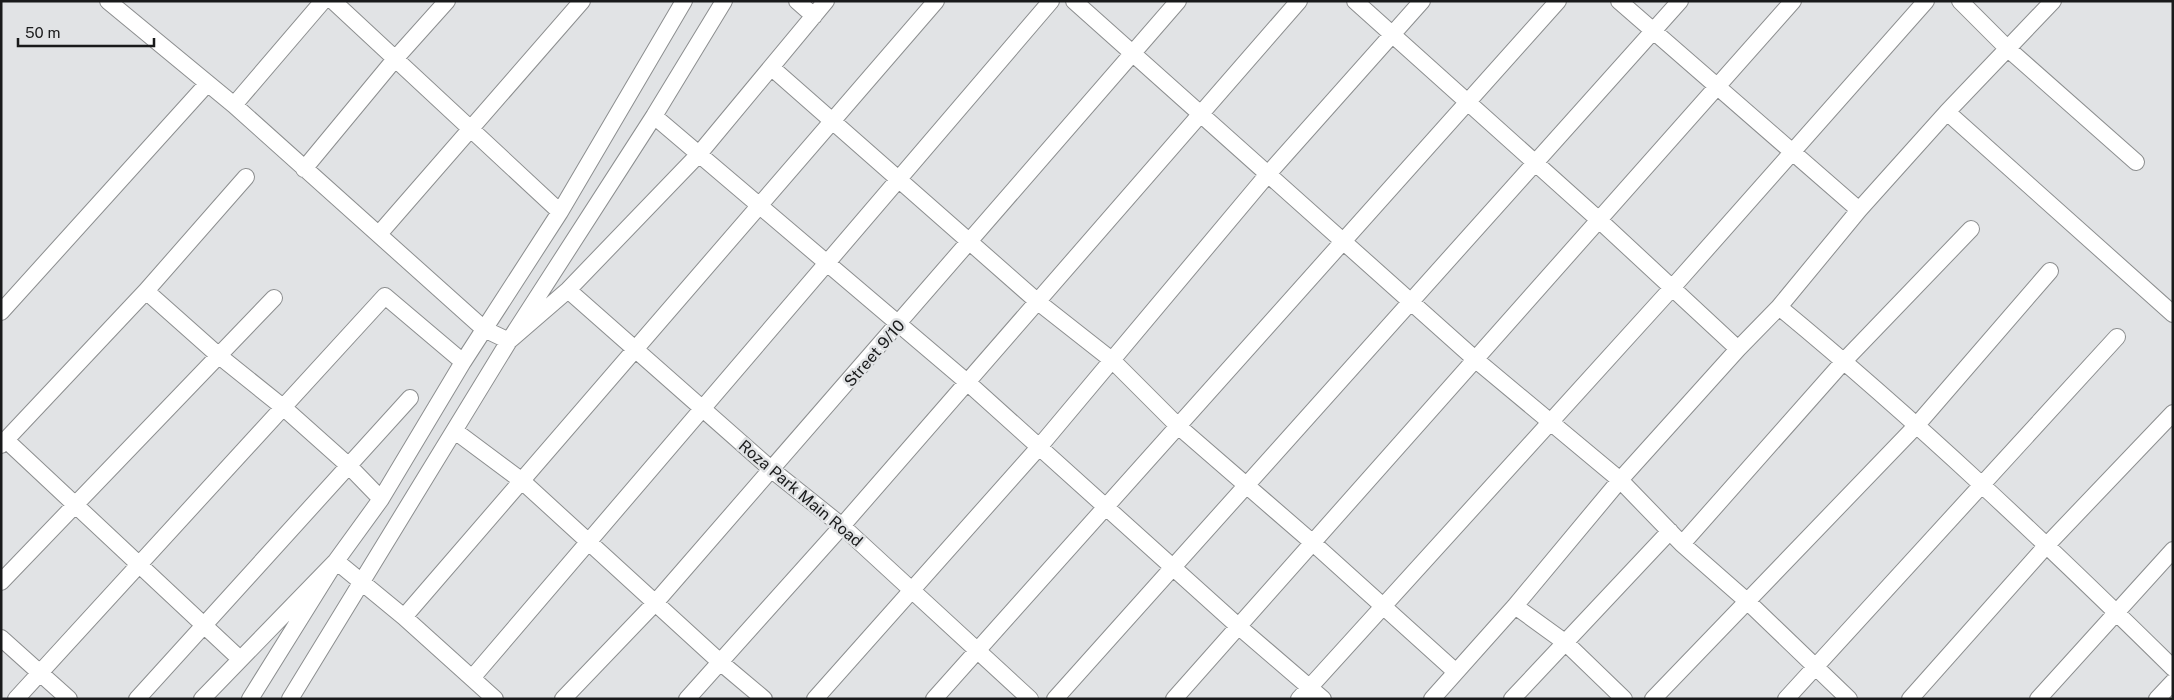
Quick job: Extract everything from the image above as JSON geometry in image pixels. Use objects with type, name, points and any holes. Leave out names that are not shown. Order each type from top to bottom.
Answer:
[{"type":"street","points":[[108,1],[234,105],[484,329],[509,341]]},
{"type":"street","points":[[234,105],[323,1]]},
{"type":"street","points":[[333,1],[560,212]]},
{"type":"street","points":[[304,169],[395,59],[447,1]]},
{"type":"street","points":[[379,234],[582,1]]},
{"type":"street","points":[[250,699],[336,561],[381,499],[463,362],[560,212],[684,1]]},
{"type":"street","points":[[290,699],[456,431],[509,341],[654,116],[724,1]]},
{"type":"street","points":[[798,1],[814,16]]},
{"type":"street","points":[[509,341],[568,290],[699,154],[826,1]]},
{"type":"street","points":[[404,618],[936,1]]},
{"type":"street","points":[[472,678],[1051,1]]},
{"type":"street","points":[[1074,1],[1476,360],[1620,480],[1682,544],[1748,602],[1849,699]]},
{"type":"street","name":"Street 9/10","points":[[563,699],[656,603],[1178,1]]},
{"type":"street","points":[[687,699],[842,526],[1202,115],[1299,1]]},
{"type":"street","points":[[1355,1],[1600,220],[1738,349]]},
{"type":"street","points":[[815,699],[1040,446],[1268,174],[1422,1]]},
{"type":"street","points":[[934,699],[1104,506],[1178,426],[1558,1]]},
{"type":"street","points":[[1619,1],[1859,210]]},
{"type":"street","points":[[1055,699],[1172,566],[1247,485],[1680,1]]},
{"type":"street","points":[[1174,699],[1793,1]]},
{"type":"street","points":[[1304,693],[1672,288],[1926,1]]},
{"type":"street","points":[[1960,1],[2007,48],[2136,162]]},
{"type":"street","points":[[1432,699],[1515,606],[1620,480],[1738,349],[1779,307],[1859,210],[1947,112],[2053,1]]},
{"type":"street","points":[[772,68],[1038,302],[1113,361],[1178,426],[1313,543],[1456,672]]},
{"type":"street","points":[[1,312],[207,84]]},
{"type":"street","points":[[1947,112],[2173,314]]},
{"type":"street","points":[[654,116],[1040,446],[1238,626],[1304,693],[1323,699]]},
{"type":"street","points":[[240,659],[75,505],[4,442],[146,291],[246,177]]},
{"type":"street","points":[[1682,544],[1844,361],[1971,228]]},
{"type":"street","points":[[1653,699],[1916,426],[2050,271]]},
{"type":"street","name":"Roza Park Main Road","points":[[568,290],[772,470],[842,526],[912,589],[976,652],[1030,699]]},
{"type":"street","points":[[146,291],[218,355],[284,408],[349,466],[381,499]]},
{"type":"street","points":[[16,699],[385,296],[463,362]]},
{"type":"street","points":[[1,582],[274,298]]},
{"type":"street","points":[[1779,307],[1844,361],[1982,484],[2173,668]]},
{"type":"street","points":[[1786,699],[2117,336]]},
{"type":"street","points":[[137,699],[410,398]]},
{"type":"street","points":[[1910,699],[2046,546],[2173,412]]},
{"type":"street","points":[[456,431],[522,481],[720,662],[764,699]]},
{"type":"street","points":[[1512,699],[1670,531]]},
{"type":"street","points":[[2038,699],[2173,550]]},
{"type":"street","points":[[336,561],[404,618],[495,699]]},
{"type":"street","points":[[202,699],[336,561]]},
{"type":"street","points":[[1515,606],[1566,643],[1624,699]]},
{"type":"street","points":[[1,638],[69,699]]},
{"type":"street","points":[[2157,699],[2173,682]]}]
